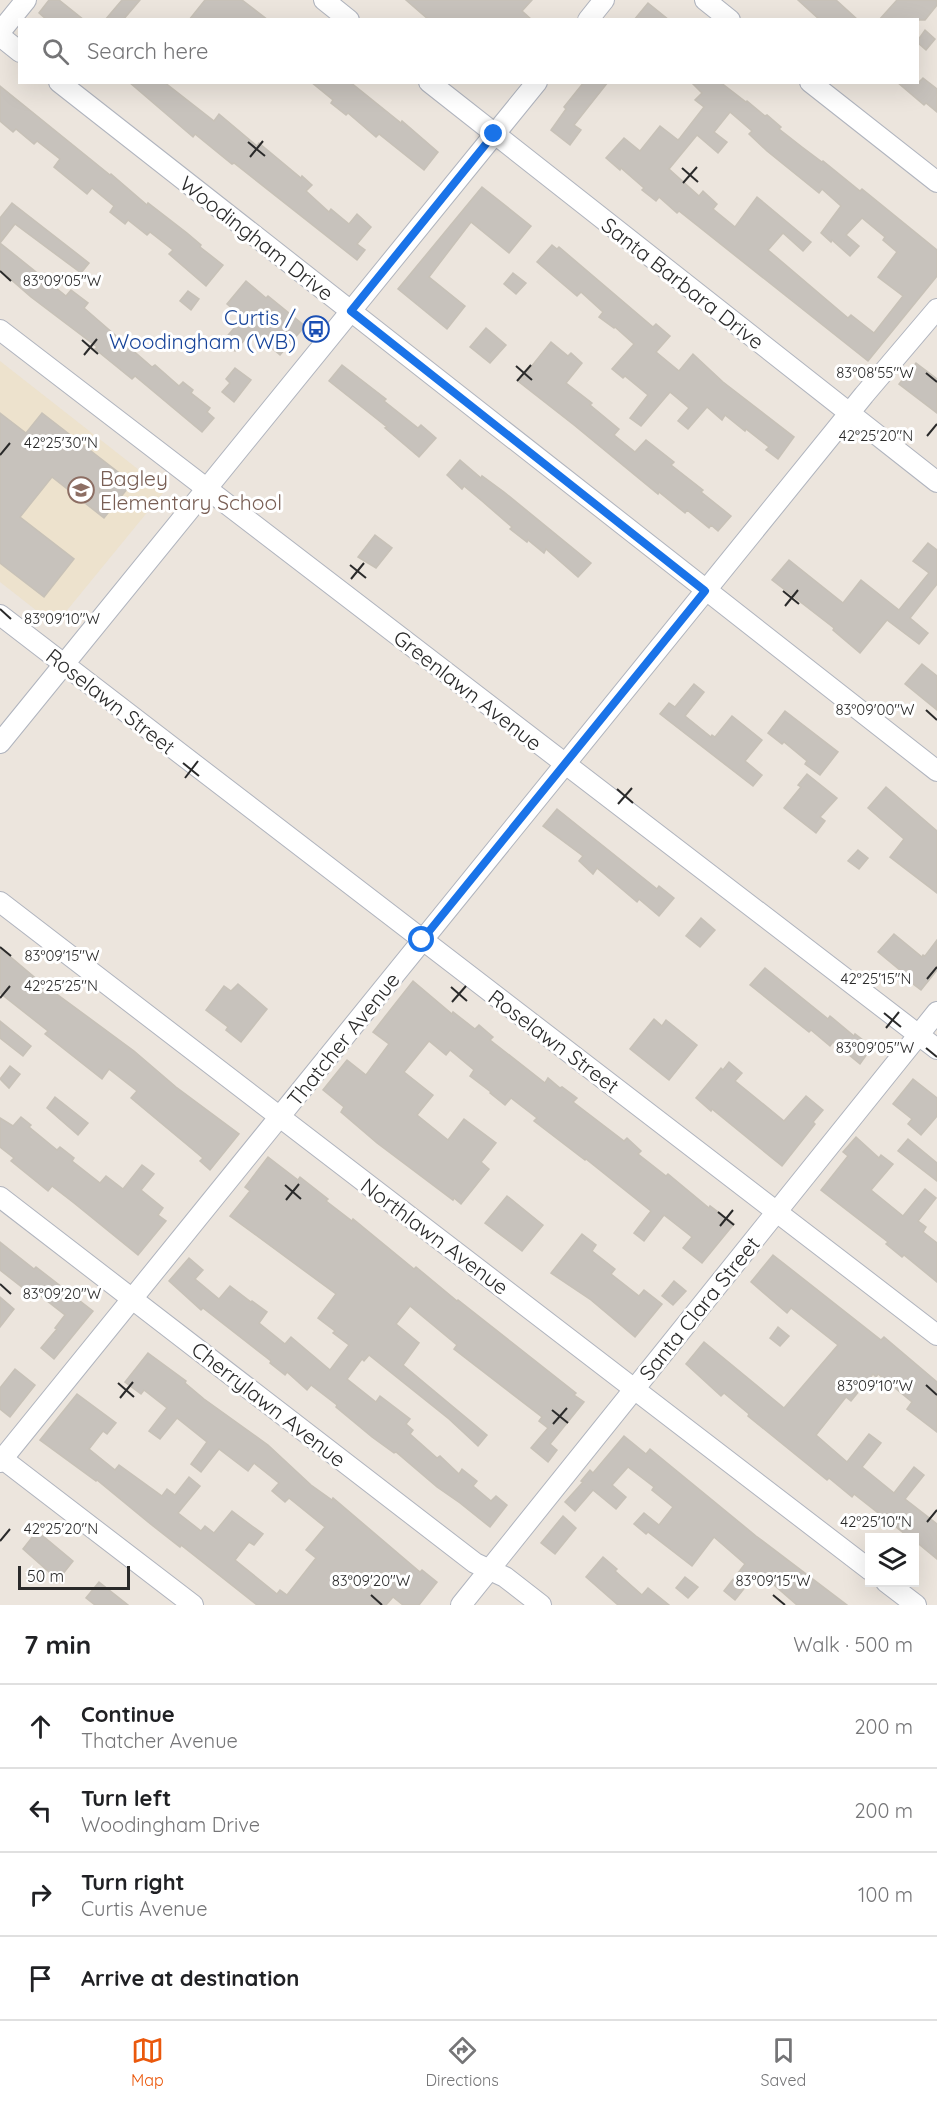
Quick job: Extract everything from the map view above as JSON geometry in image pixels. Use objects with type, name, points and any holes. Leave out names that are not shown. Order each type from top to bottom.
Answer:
[{"type":"street","points":[[18,50],[0,34],[26,0]]},
{"type":"street","points":[[324,0],[346,18]]},
{"type":"street","points":[[590,18],[604,0]]},
{"type":"street","points":[[705,0],[728,18]]},
{"type":"street","name":"Woodingham Drive","points":[[62,84],[937,771]]},
{"type":"street","name":"Santa Barbara Drive","points":[[432,84],[937,482]]},
{"type":"street","points":[[0,743],[535,84]]},
{"type":"street","points":[[813,84],[937,182]]},
{"type":"street","name":"Thatcher Avenue","points":[[1,1459],[849,413],[937,309]]},
{"type":"street","name":"Greenlawn Avenue","points":[[0,330],[937,1049]]},
{"type":"street","name":"Roselawn Street","points":[[0,615],[937,1335]]},
{"type":"street","name":"Northlawn Avenue","points":[[0,902],[865,1565]]},
{"type":"street","name":"Santa Clara Street","points":[[461,1605],[937,1012]]},
{"type":"street","name":"Cherrylawn Avenue","points":[[0,1197],[475,1563],[505,1577],[541,1605]]},
{"type":"street","points":[[1,1459],[193,1605]]},
{"type":"street","points":[[893,1587],[916,1605]]},
{"type":"shaded area","name":"Bagley Elementary School","points":[[0,361],[162,488],[163,493],[55,625],[0,582]]},
{"type":"building","points":[[49,0],[59,0],[82,18],[45,18],[39,13]]},
{"type":"building","points":[[122,0],[140,0],[125,18],[107,18]]},
{"type":"building","points":[[205,0],[242,0],[265,18],[191,18]]},
{"type":"building","points":[[406,0],[532,0],[522,11],[530,18],[427,18]]},
{"type":"building","points":[[798,0],[836,0],[856,18],[818,18]]},
{"type":"building","points":[[897,0],[937,0],[937,5],[925,20],[881,18]]},
{"type":"building","points":[[648,3],[667,18],[636,18]]},
{"type":"building","points":[[925,30],[935,39],[926,50],[919,44],[919,39]]},
{"type":"building","points":[[923,78],[937,89],[937,112],[926,103],[924,105],[899,84],[919,84]]},
{"type":"building","points":[[131,84],[167,84],[214,121],[219,114],[257,146],[259,143],[301,178],[302,176],[312,185],[306,191],[329,212],[331,209],[349,224],[357,214],[371,227],[357,244],[365,250],[357,260],[234,163],[232,164],[195,134],[193,137]]},
{"type":"building","points":[[313,84],[352,84],[401,123],[402,121],[438,152],[424,170],[379,134],[376,137],[348,113],[346,115],[331,103],[333,100]]},
{"type":"building","points":[[582,84],[606,84],[574,125],[581,130],[570,145],[551,130],[566,109],[564,107]]},
{"type":"building","points":[[693,84],[723,84],[765,116],[767,115],[781,127],[779,129],[860,191],[862,189],[937,250],[937,276],[868,361],[679,211],[677,213],[659,197],[656,201],[621,168],[620,170],[606,158],[624,138],[640,151],[660,126],[678,140],[704,107],[695,100],[702,93]],"holes":[[[730,112],[752,131],[749,134],[819,193],[822,189],[841,206],[821,233],[831,242],[832,240],[850,256],[859,246],[846,235],[862,218],[885,237],[883,240],[897,252],[878,277],[903,296],[874,333],[851,315],[848,318],[768,250],[783,233],[803,251],[811,242],[757,197],[735,227],[713,209],[717,204],[703,191],[699,196],[669,169],[697,135],[718,153],[727,142],[714,132]]]},
{"type":"building","points":[[0,86],[147,205],[148,203],[187,233],[201,245],[200,247],[223,265],[206,286],[169,254],[173,250],[150,232],[147,235],[128,220],[125,224],[110,212],[114,206],[92,188],[87,194],[54,167],[60,159],[37,141],[34,144],[16,129],[13,132],[0,121]]},
{"type":"building","points":[[482,187],[531,226],[509,253],[471,222],[429,277],[465,306],[447,329],[398,289]]},
{"type":"building","points":[[12,203],[89,263],[81,273],[15,224],[0,243],[0,218]]},
{"type":"building","points":[[0,243],[66,296],[71,290],[88,303],[84,308],[152,367],[155,365],[179,386],[183,382],[193,390],[191,393],[210,408],[207,412],[214,418],[202,432],[135,376],[132,379],[95,349],[97,347],[31,297],[0,270]]},
{"type":"building","points":[[552,245],[557,249],[559,247],[653,327],[656,324],[670,336],[656,352],[679,371],[693,354],[723,382],[794,437],[778,459],[766,450],[769,447],[746,429],[745,431],[725,415],[722,420],[707,407],[688,429],[678,421],[689,408],[670,392],[641,426],[630,418],[648,395],[625,376],[623,378],[612,369],[634,344],[615,327],[599,317],[603,312],[581,292],[577,296],[537,262]]},
{"type":"building","points":[[513,273],[526,283],[516,294],[504,284]]},
{"type":"building","points":[[246,281],[305,326],[280,355],[252,331],[235,351],[223,341],[243,318],[227,304]]},
{"type":"building","points":[[188,291],[199,299],[191,310],[180,301]]},
{"type":"building","points":[[486,328],[506,345],[490,363],[470,347]]},
{"type":"building","points":[[551,342],[568,356],[571,353],[582,363],[566,383],[592,403],[590,405],[619,429],[614,435],[635,452],[646,440],[674,462],[671,465],[731,516],[718,531],[711,525],[709,528],[687,510],[685,513],[659,492],[658,494],[519,382]]},
{"type":"building","points":[[916,363],[937,379],[937,413],[899,384]]},
{"type":"building","points":[[342,365],[386,399],[384,401],[418,428],[421,425],[436,438],[419,457],[385,428],[387,427],[329,381]]},
{"type":"building","points":[[235,368],[251,380],[234,402],[222,392],[230,383],[226,379]]},
{"type":"building","points":[[0,413],[26,433],[42,413],[132,483],[104,518],[52,477],[20,517],[74,559],[44,597],[0,563]]},
{"type":"building","points":[[460,460],[481,478],[482,476],[504,492],[591,563],[578,577],[546,549],[544,553],[510,529],[512,527],[482,501],[464,486],[462,489],[447,475]]},
{"type":"building","points":[[375,535],[392,548],[376,568],[358,557]]},
{"type":"building","points":[[928,543],[937,550],[937,584],[910,618],[928,633],[919,644],[887,620],[860,653],[833,630],[834,628],[772,580],[789,560],[843,603],[861,580],[899,610],[929,573],[913,561]]},
{"type":"building","points":[[922,664],[937,676],[937,710],[905,684]]},
{"type":"building","points":[[694,684],[704,692],[685,716],[711,737],[712,735],[715,737],[732,716],[762,740],[745,761],[762,775],[753,786],[660,714],[669,703],[675,707]]},
{"type":"building","points":[[785,711],[838,752],[820,775],[805,764],[807,761],[784,742],[782,744],[768,733]]},
{"type":"building","points":[[807,774],[837,798],[820,817],[825,821],[816,833],[784,808],[801,787],[798,785]]},
{"type":"building","points":[[886,787],[937,831],[937,893],[890,857],[904,839],[868,808]]},
{"type":"building","points":[[557,809],[657,889],[659,886],[674,898],[659,916],[639,899],[637,902],[597,868],[593,874],[579,861],[583,856],[543,826]]},
{"type":"building","points":[[858,850],[868,858],[859,869],[848,861]]},
{"type":"building","points":[[701,918],[715,930],[700,947],[686,936]]},
{"type":"building","points":[[894,934],[922,957],[937,940],[937,970],[921,990],[878,952]]},
{"type":"building","points":[[0,948],[39,981],[134,1051],[176,1087],[239,1134],[210,1170],[200,1161],[203,1158],[131,1098],[137,1091],[109,1069],[102,1079],[45,1034],[48,1031],[0,993]]},
{"type":"building","points":[[765,968],[828,1019],[830,1016],[854,1036],[855,1034],[872,1047],[860,1064],[833,1042],[830,1046],[811,1030],[809,1032],[750,985]]},
{"type":"building","points":[[413,981],[452,1014],[453,1012],[475,1029],[479,1025],[493,1037],[490,1040],[545,1083],[548,1078],[577,1098],[573,1102],[624,1141],[627,1138],[641,1151],[638,1154],[666,1176],[668,1174],[709,1208],[710,1206],[734,1224],[702,1263],[683,1248],[692,1237],[664,1215],[644,1241],[634,1233],[651,1211],[534,1121],[537,1118],[511,1098],[505,1105],[490,1093],[470,1076],[474,1070],[450,1050],[446,1055],[429,1041],[404,1072],[433,1095],[417,1115],[448,1140],[464,1119],[496,1143],[481,1162],[489,1169],[461,1204],[377,1143],[341,1112],[344,1107],[323,1090],[347,1060],[366,1075],[389,1044],[373,1032]]},
{"type":"building","points":[[238,984],[267,1009],[241,1042],[226,1030],[228,1027],[206,1010],[224,986],[231,991]]},
{"type":"building","points":[[654,1019],[662,1026],[666,1020],[697,1045],[669,1080],[630,1049]]},
{"type":"building","points":[[0,1021],[31,1046],[23,1056],[0,1038]]},
{"type":"building","points":[[729,1062],[742,1073],[735,1081],[784,1121],[806,1096],[823,1110],[813,1122],[815,1124],[782,1166],[696,1098],[721,1068],[723,1070]]},
{"type":"building","points":[[10,1066],[20,1074],[9,1088],[0,1079]]},
{"type":"building","points":[[913,1079],[937,1098],[937,1116],[921,1135],[908,1124],[912,1119],[893,1104]]},
{"type":"building","points":[[55,1097],[88,1123],[78,1135],[47,1108]]},
{"type":"building","points":[[21,1117],[31,1125],[29,1127],[57,1150],[60,1147],[74,1158],[72,1161],[100,1183],[106,1176],[123,1189],[142,1165],[154,1174],[141,1190],[163,1208],[158,1215],[166,1221],[138,1255],[52,1186],[48,1191],[11,1161],[14,1158],[0,1147],[0,1118],[13,1126]]},
{"type":"building","points":[[856,1137],[879,1158],[881,1155],[893,1164],[871,1190],[903,1216],[925,1189],[936,1198],[918,1221],[926,1227],[923,1232],[937,1243],[937,1282],[904,1255],[902,1257],[886,1244],[888,1242],[821,1190],[848,1156],[843,1152]]},
{"type":"building","points":[[908,1139],[937,1163],[937,1181],[898,1151]]},
{"type":"building","points":[[268,1157],[298,1180],[300,1177],[328,1199],[326,1201],[352,1221],[353,1219],[414,1269],[416,1267],[576,1393],[574,1395],[584,1402],[550,1444],[557,1450],[548,1462],[531,1448],[548,1428],[539,1421],[542,1417],[454,1349],[457,1345],[410,1306],[396,1324],[419,1343],[403,1365],[487,1435],[478,1446],[449,1419],[369,1355],[364,1361],[362,1359],[347,1379],[376,1402],[380,1396],[410,1419],[406,1424],[413,1430],[410,1434],[437,1458],[440,1456],[459,1474],[462,1469],[477,1481],[473,1486],[491,1501],[496,1496],[507,1505],[490,1527],[396,1452],[394,1453],[372,1437],[311,1385],[307,1390],[287,1372],[285,1375],[270,1363],[271,1361],[203,1308],[201,1310],[169,1281],[189,1258],[203,1270],[195,1279],[219,1299],[230,1286],[267,1312],[259,1323],[285,1344],[291,1337],[330,1370],[349,1345],[318,1318],[336,1294],[230,1216],[250,1191],[245,1187]]},
{"type":"building","points":[[507,1196],[543,1225],[522,1251],[485,1223]]},
{"type":"building","points":[[582,1234],[596,1245],[592,1251],[615,1269],[611,1274],[639,1296],[644,1290],[662,1304],[635,1337],[591,1300],[551,1273]]},
{"type":"building","points":[[0,1242],[93,1311],[54,1359],[41,1348],[65,1315],[38,1294],[36,1298],[0,1270]]},
{"type":"building","points":[[773,1255],[881,1340],[884,1337],[937,1382],[937,1432],[907,1409],[912,1402],[878,1374],[876,1377],[873,1374],[851,1401],[846,1397],[816,1435],[847,1462],[869,1434],[881,1443],[862,1467],[894,1493],[914,1467],[924,1475],[905,1499],[937,1524],[937,1559],[919,1544],[919,1533],[904,1533],[854,1494],[852,1497],[829,1478],[827,1480],[748,1416],[749,1414],[724,1393],[721,1396],[686,1364],[704,1342],[784,1408],[838,1345],[791,1308],[787,1313],[751,1282]]},
{"type":"building","points":[[674,1281],[686,1291],[673,1305],[662,1296]]},
{"type":"building","points":[[0,1297],[14,1309],[0,1327]]},
{"type":"building","points":[[778,1327],[789,1336],[780,1346],[770,1338]]},
{"type":"building","points":[[148,1353],[186,1381],[185,1383],[204,1399],[268,1445],[311,1485],[332,1500],[333,1498],[420,1572],[422,1570],[437,1582],[419,1605],[403,1605],[393,1597],[386,1605],[257,1605],[97,1480],[40,1440],[77,1394],[116,1423],[107,1434],[103,1431],[89,1449],[115,1470],[119,1465],[162,1496],[167,1489],[175,1495],[189,1477],[200,1486],[178,1513],[201,1531],[205,1526],[214,1533],[232,1511],[263,1534],[254,1545],[249,1542],[235,1560],[277,1594],[280,1590],[287,1595],[316,1558],[306,1550],[325,1527],[289,1498],[285,1502],[272,1491],[279,1483],[254,1463],[248,1471],[219,1449],[201,1472],[191,1464],[207,1442],[177,1418],[160,1439],[149,1431],[167,1408],[144,1390],[141,1394],[125,1382]]},
{"type":"building","points":[[15,1369],[35,1385],[10,1417],[0,1409],[0,1388]]},
{"type":"building","points":[[624,1436],[646,1454],[650,1449],[756,1536],[847,1605],[797,1605],[758,1571],[735,1600],[724,1591],[745,1564],[714,1537],[692,1566],[634,1524],[644,1513],[659,1525],[673,1507],[652,1490],[654,1487],[628,1467],[612,1485],[626,1497],[616,1509],[593,1490],[575,1511],[565,1502],[583,1482],[581,1481],[590,1470],[593,1473]]},
{"type":"building","points":[[563,1516],[576,1528],[555,1554],[541,1543]]},
{"type":"building","points":[[37,1531],[73,1561],[58,1580],[23,1549]]},
{"type":"building","points":[[603,1557],[642,1595],[648,1588],[669,1605],[618,1605],[586,1577]]},
{"type":"building","points":[[685,1577],[698,1587],[688,1598],[676,1588]]},
{"type":"building","points":[[99,1582],[128,1605],[95,1605],[86,1598]]},
{"type":"place","name":"Curtis / Woodingham (WB)","points":[[316,329]]},
{"type":"place","name":"Bagley Elementary School","points":[[81,490]]},
{"type":"route","points":[[422,940],[705,591],[351,311],[494,134]]}]
